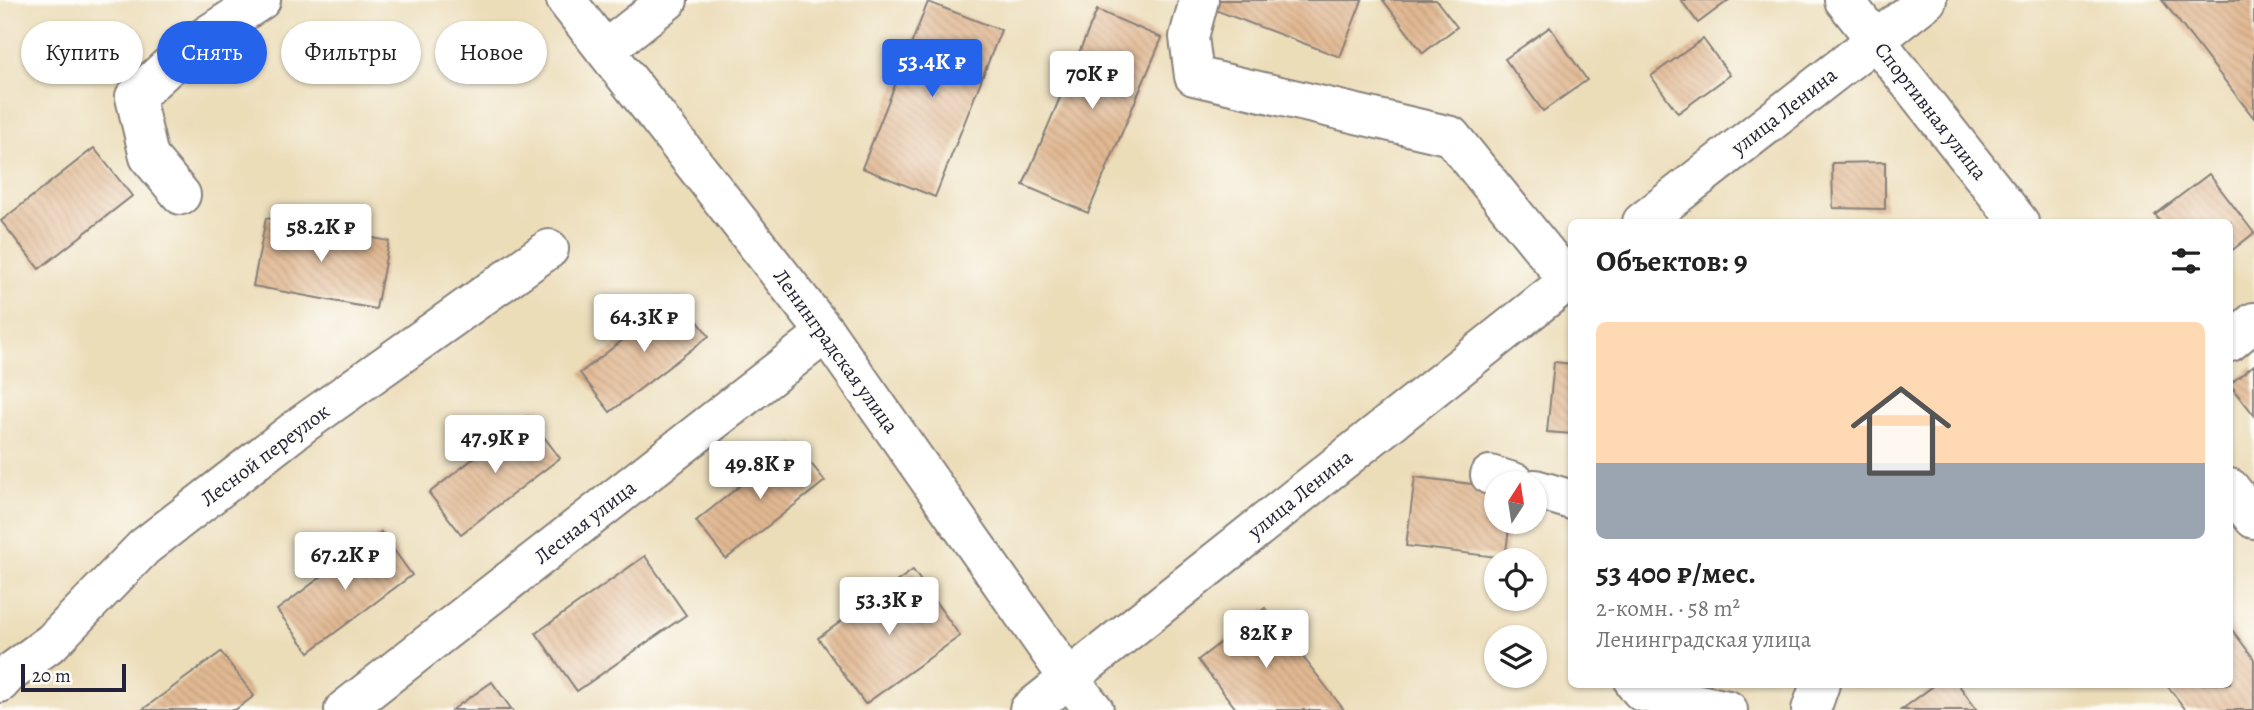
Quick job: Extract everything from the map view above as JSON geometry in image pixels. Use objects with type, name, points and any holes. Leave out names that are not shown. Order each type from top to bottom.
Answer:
[{"type":"street","points":[[181,195],[149,157],[135,97],[191,46],[261,0]]},
{"type":"street","name":"Ленинградская улица","points":[[566,0],[826,333],[1069,679],[1094,710]]},
{"type":"street","points":[[605,50],[668,0]]},
{"type":"street","points":[[1199,0],[1189,37],[1194,76],[1451,136],[1568,277]]},
{"type":"street","name":"Спортивная улица","points":[[1844,0],[2017,219]]},
{"type":"street","name":"улица Ленина","points":[[1646,219],[1927,0]]},
{"type":"street","name":"Лесной переулок","points":[[0,683],[52,642],[144,547],[303,425],[550,249]]},
{"type":"street","name":"улица Ленина","points":[[1029,710],[1568,281]]},
{"type":"street","points":[[2233,340],[2254,322]]},
{"type":"street","name":"Лесная улица","points":[[344,710],[826,333]]},
{"type":"street","points":[[2233,492],[2254,519]]},
{"type":"street","points":[[1547,493],[1568,499]]},
{"type":"street","points":[[1638,688],[1642,692],[1728,710]]},
{"type":"street","points":[[1811,710],[1819,688]]},
{"type":"building","points":[[1209,0],[1362,0],[1340,57],[1207,7]]},
{"type":"building","points":[[1383,0],[1436,0],[1457,27],[1423,53]]},
{"type":"building","points":[[1681,0],[1729,0],[1698,23]]},
{"type":"building","points":[[2162,0],[2254,0],[2254,118]]},
{"type":"building","points":[[928,2],[1001,30],[935,197],[862,168]]},
{"type":"building","points":[[1097,10],[1162,38],[1088,213],[1023,185]]},
{"type":"building","points":[[1550,27],[1587,80],[1543,111],[1505,59]]},
{"type":"building","points":[[1703,39],[1730,75],[1678,113],[1651,76]]},
{"type":"building","points":[[94,148],[132,196],[39,269],[1,221]]},
{"type":"building","points":[[1885,162],[1885,209],[1833,208],[1832,163]]},
{"type":"building","points":[[2209,174],[2254,233],[2233,250],[2233,219],[2158,219],[2155,215]]},
{"type":"building","points":[[266,218],[389,241],[376,309],[253,286]]},
{"type":"building","points":[[679,297],[709,336],[610,412],[580,373]]},
{"type":"building","points":[[1554,362],[1568,364],[1568,434],[1547,432]]},
{"type":"building","points":[[2254,365],[2254,415],[2233,388],[2233,382]]},
{"type":"building","points":[[528,416],[560,458],[461,534],[429,493]]},
{"type":"building","points":[[794,442],[825,481],[726,559],[696,521]]},
{"type":"building","points":[[1415,477],[1484,486],[1484,534],[1508,534],[1506,548],[1484,548],[1484,555],[1406,546]]},
{"type":"building","points":[[381,532],[412,575],[309,652],[277,610]]},
{"type":"building","points":[[645,556],[686,615],[577,691],[536,633]]},
{"type":"building","points":[[913,570],[960,636],[865,704],[818,638]]},
{"type":"building","points":[[1265,608],[1344,710],[1237,710],[1198,660]]},
{"type":"building","points":[[2233,631],[2254,659],[2254,710],[2186,710],[2169,688],[2233,688]]},
{"type":"building","points":[[221,652],[254,696],[235,710],[142,710]]},
{"type":"building","points":[[492,682],[512,710],[452,710]]},
{"type":"building","points":[[1931,688],[1961,688],[1977,710],[1901,710]]}]
